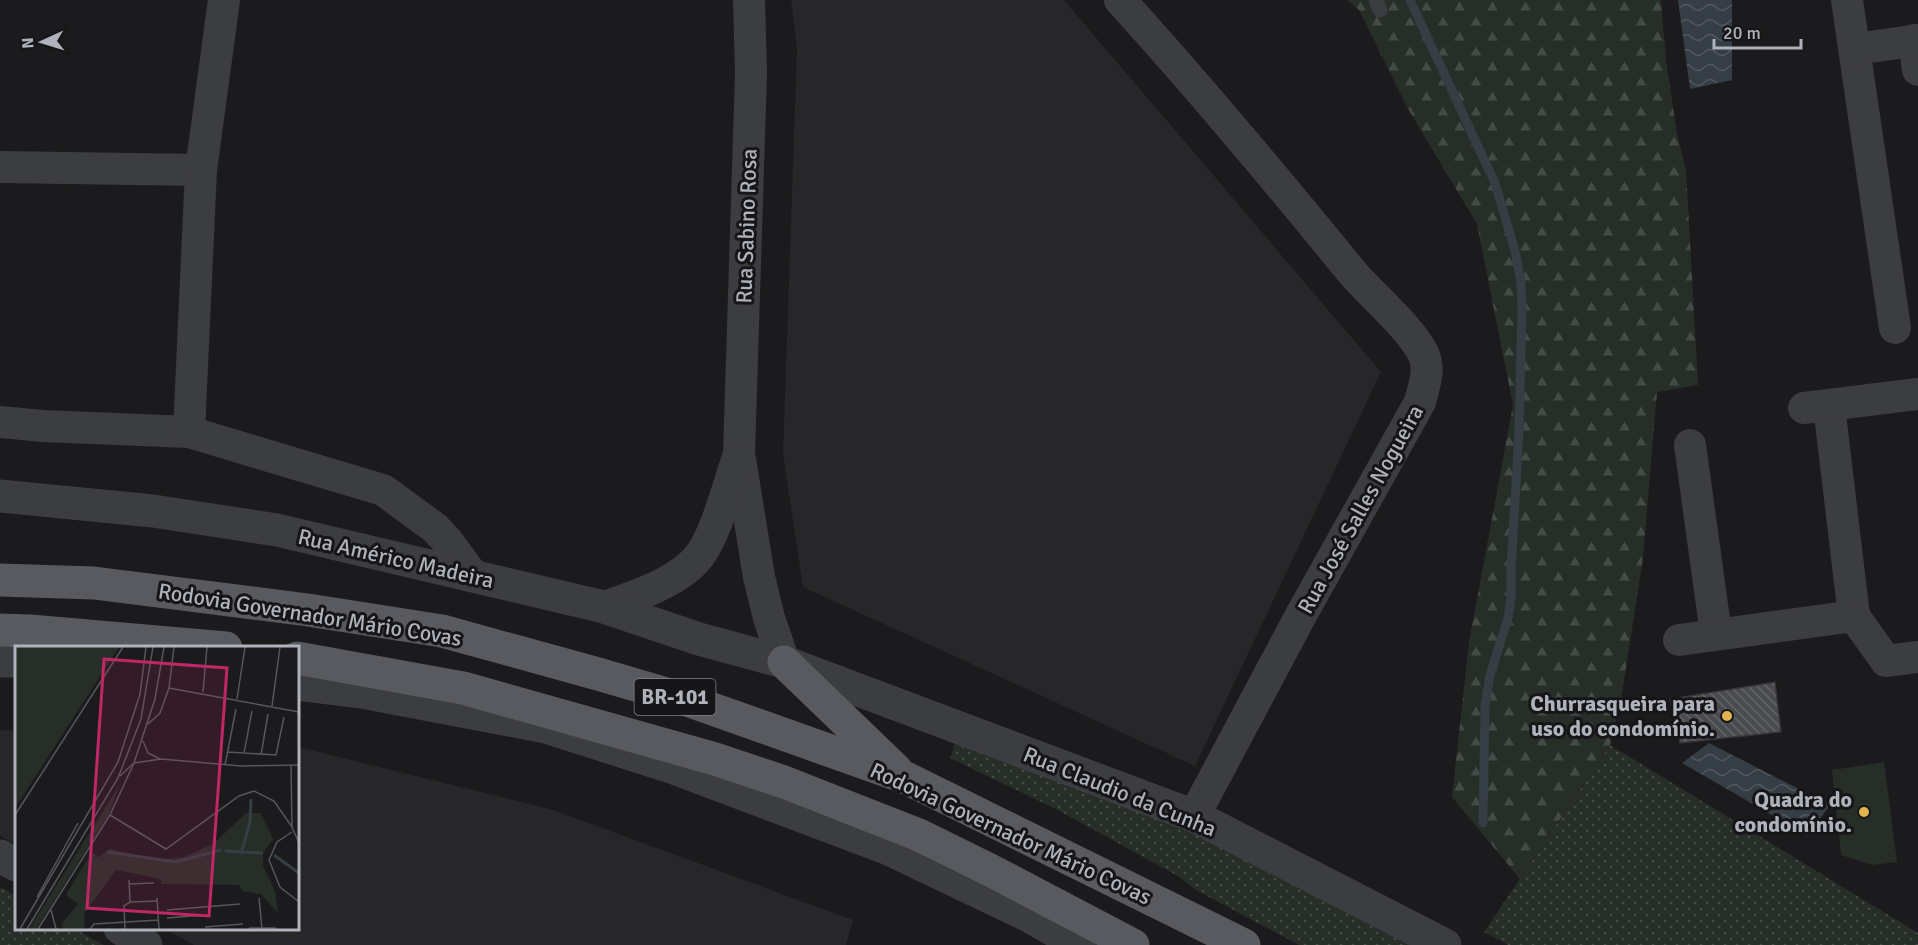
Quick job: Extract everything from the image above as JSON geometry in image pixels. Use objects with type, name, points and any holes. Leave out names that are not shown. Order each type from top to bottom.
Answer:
[{"type":"main road","name":"Rodovia Governador Mário Covas","points":[[0,580],[94,583],[308,610],[442,631],[687,700],[904,777],[1244,945]]},
{"type":"main road","name":"Rodovia Governador Mário Covas","points":[[0,630],[203,646]]},
{"type":"main road","name":"Rodovia Governador Mário Covas","points":[[298,658],[462,688],[716,759],[784,782],[919,835],[1133,945]]},
{"type":"main road","points":[[784,662],[904,777]]},
{"type":"street","points":[[189,432],[201,170],[224,0]]},
{"type":"street","name":"Rua Sabino Rosa","points":[[749,0],[751,73],[739,453],[759,577],[769,618],[784,662]]},
{"type":"street","name":"Rua José Salles Nogueira","points":[[1120,0],[1203,92],[1353,273],[1414,339],[1423,354],[1428,370],[1420,402],[1307,605],[1194,816]]},
{"type":"street","points":[[1847,0],[1856,49],[1895,328]]},
{"type":"street","points":[[1856,49],[1917,50]]},
{"type":"street","points":[[0,167],[201,170]]},
{"type":"street","points":[[1918,394],[1816,407],[1854,615],[1886,661],[1918,657]]},
{"type":"street","points":[[0,422],[189,432],[383,490],[435,528],[473,576]]},
{"type":"street","points":[[1690,445],[1716,634]]},
{"type":"street","name":"Rua Sabino Rosa","points":[[604,607],[654,588],[675,577],[700,556],[712,532],[739,453]]},
{"type":"street","name":"Rua Américo Madeira","points":[[0,495],[153,511],[277,530],[604,607],[699,639],[784,662]]},
{"type":"street","points":[[1678,640],[1854,615]]},
{"type":"street","name":"Rua Claudio da Cunha","points":[[784,662],[1194,816],[1445,945]]},
{"type":"street","points":[[298,684],[362,692],[546,727],[674,768],[889,849],[1025,914],[1080,945]]},
{"type":"street","points":[[0,856],[15,864]]},
{"type":"street","points":[[123,930],[147,945]]},
{"type":"shaded area","points":[[791,0],[1064,0],[1381,372],[1195,766],[803,587],[783,455],[797,48]]},
{"type":"shaded area","points":[[0,730],[15,731],[15,844],[0,836]]},
{"type":"shaded area","points":[[298,748],[553,810],[853,920],[846,945],[194,945],[167,930],[298,930]]},
{"type":"green space","points":[[1347,0],[1661,0],[1666,60],[1677,134],[1686,170],[1698,385],[1657,392],[1643,558],[1620,706],[1610,745],[1520,879],[1452,797],[1469,642],[1513,405],[1477,224],[1407,107],[1359,10]]},
{"type":"green space","points":[[957,739],[1185,827],[1417,945],[1299,945],[1196,890],[1178,876],[1054,808],[950,758]]},
{"type":"green space","points":[[1610,745],[1918,933],[1918,945],[1508,945],[1484,932]]},
{"type":"green space","name":"Quadra do condomínio.","points":[[1884,762],[1897,862],[1872,865],[1841,855],[1832,770]]},
{"type":"green space","points":[[0,887],[15,895],[15,930],[77,930],[104,945],[0,945]]},
{"type":"water","points":[[1678,0],[1732,0],[1732,80],[1690,89]]},
{"type":"water","points":[[1709,743],[1830,805],[1808,836],[1682,763]]},
{"type":"building","name":"Churrasqueira para uso do condomínio.","points":[[1775,682],[1781,732],[1680,743],[1670,699]]},
{"type":"waterway","points":[[1410,0],[1495,183],[1515,251],[1521,283],[1519,430],[1511,597],[1508,618],[1490,675],[1485,706],[1483,823]]},
{"type":"place","name":"Churrasqueira para uso do condomínio.","points":[[1727,716]]},
{"type":"place","name":"Quadra do condomínio.","points":[[1864,812]]}]
